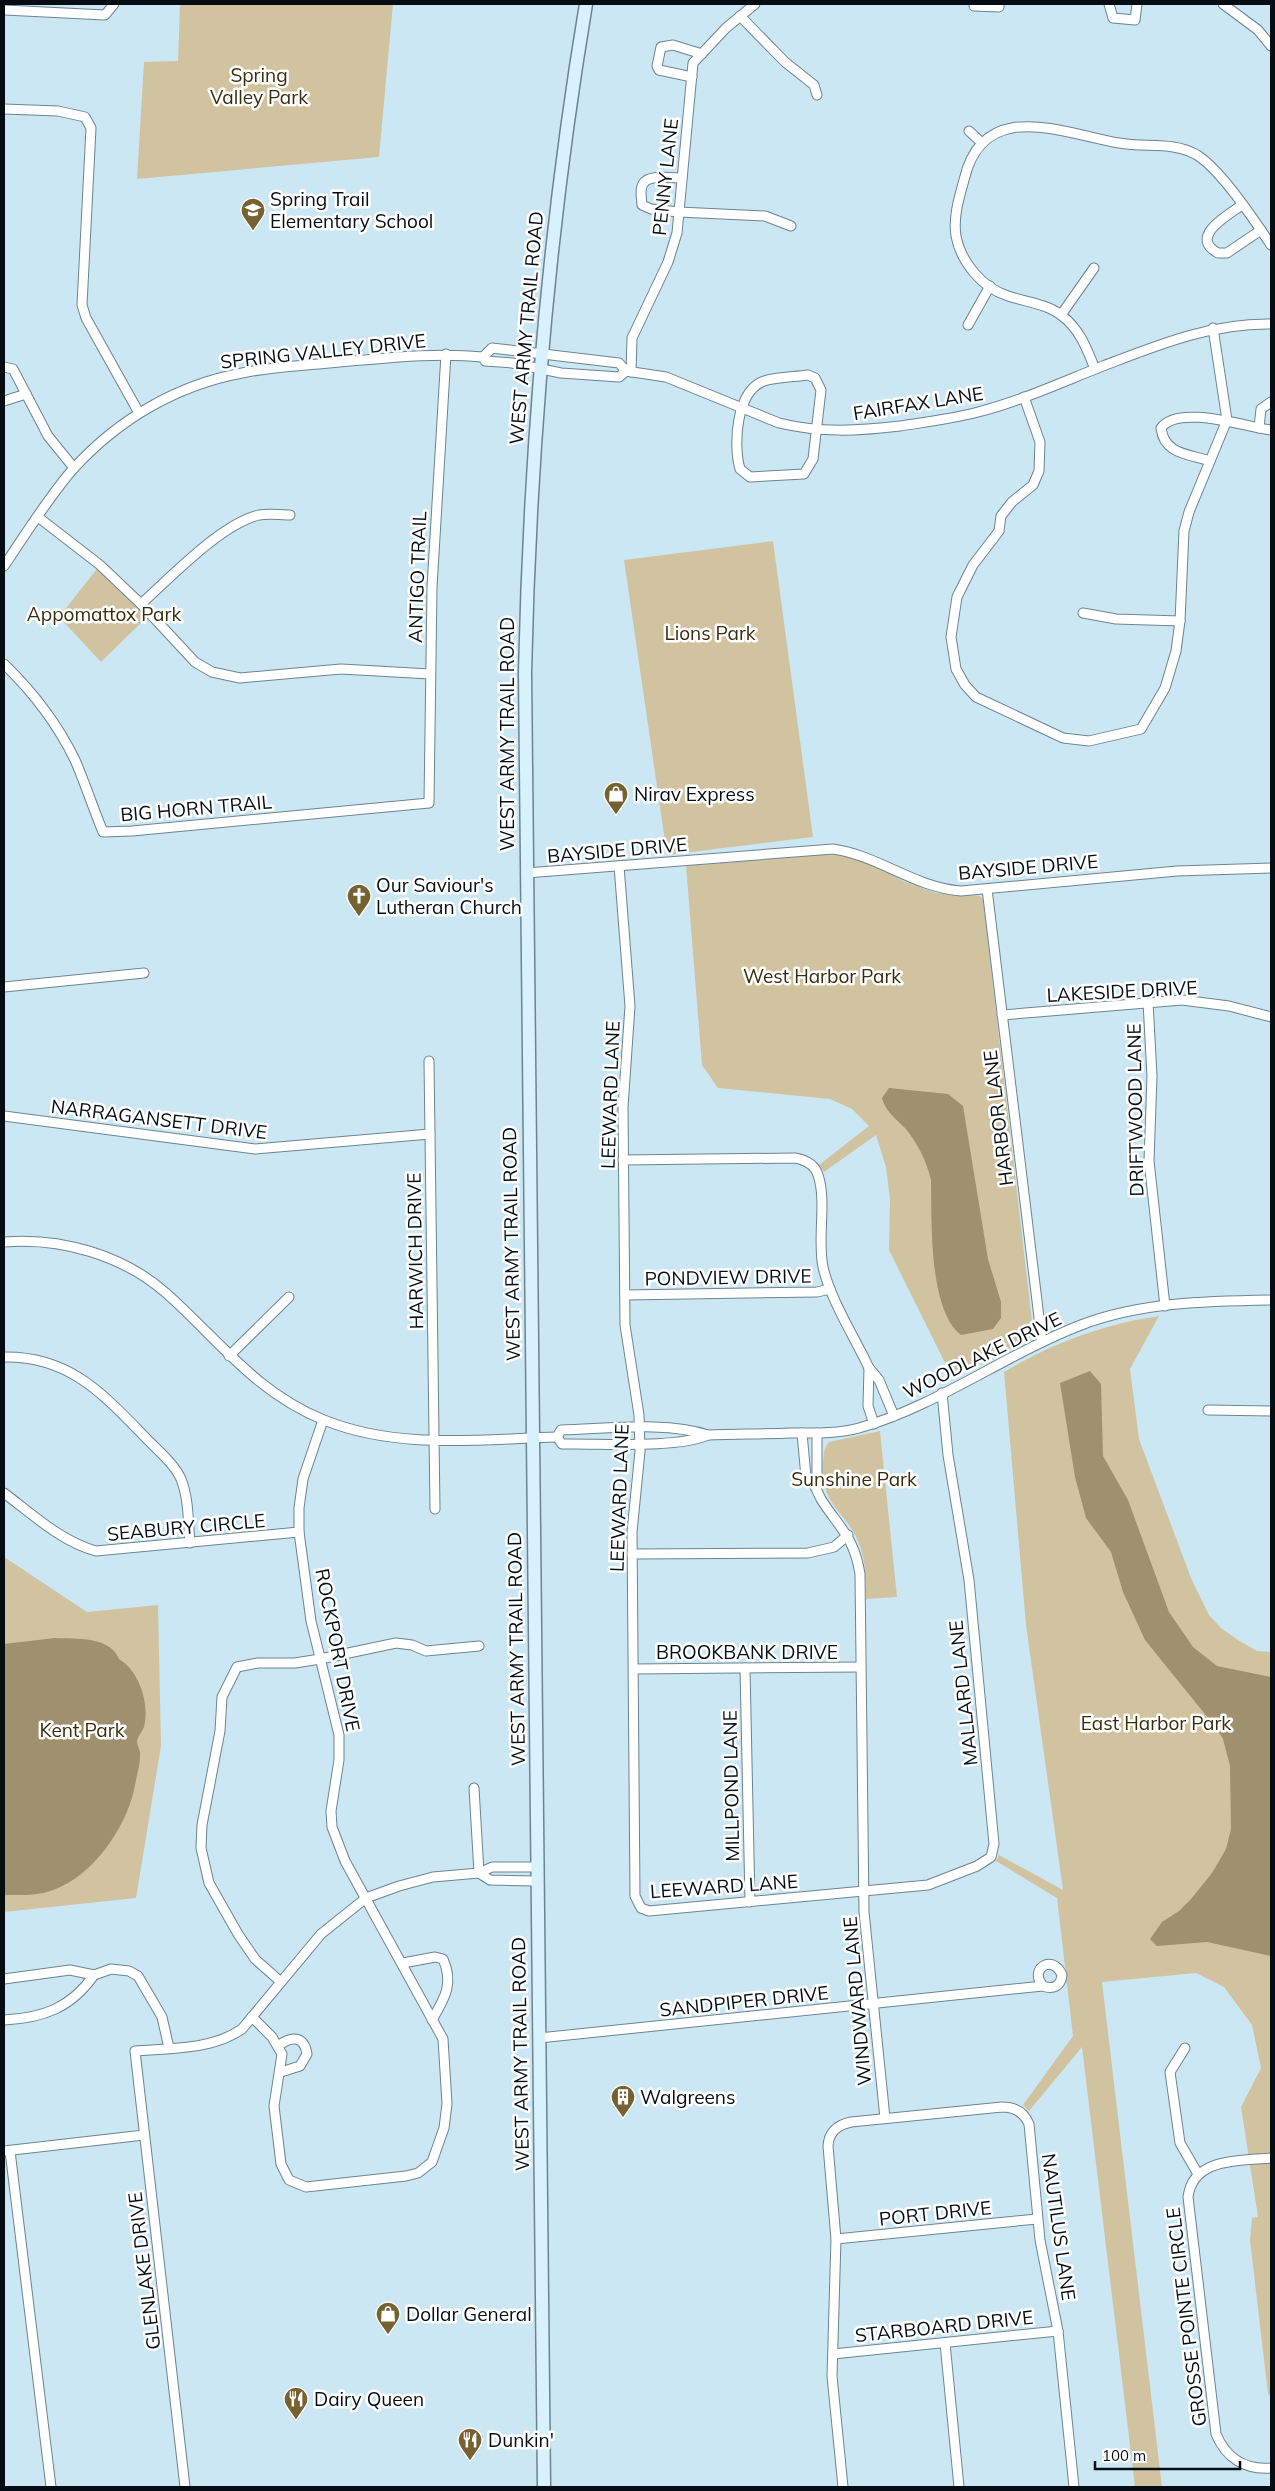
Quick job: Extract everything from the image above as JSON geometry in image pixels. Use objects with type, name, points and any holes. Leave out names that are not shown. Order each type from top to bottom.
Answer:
[{"type":"main road","name":"WEST ARMY TRAIL ROAD","points":[[544,2487],[524,712],[526,588],[539,368],[558,186],[586,4]]},
{"type":"street","points":[[4,10],[105,15],[114,4]]},
{"type":"street","name":"PENNY LANE","points":[[629,371],[632,338],[668,262],[674,245],[679,212],[693,63],[726,28],[755,4]]},
{"type":"street","points":[[974,4],[974,6],[999,7],[999,4]]},
{"type":"street","points":[[1109,4],[1113,18],[1118,20],[1135,20],[1137,4]]},
{"type":"street","points":[[1222,4],[1258,30],[1271,46]]},
{"type":"street","points":[[740,16],[786,62],[814,85],[817,95]]},
{"type":"street","points":[[692,77],[659,70],[657,66],[660,47],[673,45],[702,54]]},
{"type":"street","points":[[4,109],[65,112],[85,117],[91,128],[82,305],[86,318],[139,413]]},
{"type":"street","points":[[1095,369],[1081,336],[1061,315],[1045,307],[1007,296],[990,286],[971,269],[959,245],[955,227],[956,213],[967,167],[982,143],[994,134],[1007,128],[1034,125],[1121,143],[1175,147],[1189,151],[1210,164],[1261,230],[1271,246]]},
{"type":"street","points":[[969,131],[982,143]]},
{"type":"street","points":[[682,178],[648,179],[643,183],[641,190],[642,205],[651,209],[679,212],[765,216],[791,226]]},
{"type":"street","points":[[1242,205],[1210,230],[1207,240],[1213,251],[1223,254],[1261,230]]},
{"type":"street","points":[[1061,315],[1094,268]]},
{"type":"street","points":[[968,325],[990,286]]},
{"type":"street","name":"FAIRFAX LANE","points":[[541,354],[619,363],[629,371],[666,376],[779,423],[815,429],[863,430],[938,420],[979,412],[1024,397],[1168,341],[1214,328],[1271,324]]},
{"type":"street","points":[[1024,397],[1040,442],[1039,470],[1033,485],[1012,502],[1002,516],[999,531],[973,565],[957,598],[952,625],[952,650],[956,670],[965,685],[976,697],[992,706],[1072,740],[1095,741],[1141,729],[1165,688],[1176,651],[1180,621],[1184,531],[1189,512],[1227,420],[1214,328]]},
{"type":"street","name":"SPRING VALLEY DRIVE","points":[[483,357],[492,348],[541,354]]},
{"type":"street","name":"SPRING VALLEY DRIVE","points":[[4,566],[74,468],[102,441],[139,413],[190,387],[242,372],[446,354],[483,357],[485,361],[539,368]]},
{"type":"street","name":"ANTIGO TRAIL","points":[[429,803],[430,674],[435,513],[446,354]]},
{"type":"street","points":[[4,367],[13,370],[48,436],[74,468]]},
{"type":"street","name":"FAIRFAX LANE","points":[[539,368],[561,373],[619,377],[629,371]]},
{"type":"street","points":[[808,375],[815,378],[821,390],[813,459],[804,474],[750,477],[740,469],[735,436],[742,408],[753,388],[765,381],[808,375]]},
{"type":"street","points":[[4,401],[26,394]]},
{"type":"street","points":[[1259,428],[1261,408],[1271,402]]},
{"type":"street","points":[[1210,461],[1168,447],[1162,439],[1161,428],[1165,421],[1174,418],[1227,420],[1271,430]]},
{"type":"street","points":[[141,604],[199,552],[238,525],[257,516],[290,515]]},
{"type":"street","points":[[38,518],[100,564],[141,604],[195,662],[221,675],[249,678],[359,669],[430,674]]},
{"type":"street","points":[[1083,613],[1116,619],[1180,621]]},
{"type":"street","name":"BIG HORN TRAIL","points":[[4,664],[26,686],[57,727],[74,759],[103,832],[132,831],[429,803]]},
{"type":"street","name":"BAYSIDE DRIVE","points":[[526,873],[833,849],[866,856],[932,887],[961,891],[1168,872],[1271,868]]},
{"type":"street","name":"LEEWARD LANE","points":[[619,866],[630,1006],[623,1107],[625,1325],[634,1380],[640,1443],[632,1525],[637,1903],[649,1911],[864,1890]]},
{"type":"street","name":"HARBOR LANE","points":[[987,888],[1042,1342]]},
{"type":"street","points":[[4,987],[144,973]]},
{"type":"street","name":"LAKESIDE DRIVE","points":[[1002,1015],[1148,1002],[1202,1001],[1271,1017]]},
{"type":"street","name":"DRIFTWOOD LANE","points":[[1148,1002],[1152,1076],[1149,1161],[1165,1306]]},
{"type":"street","name":"HARWICH DRIVE","points":[[429,1061],[435,1509]]},
{"type":"street","name":"NARRAGANSETT DRIVE","points":[[4,1116],[255,1149],[430,1134]]},
{"type":"street","points":[[623,1160],[795,1158],[810,1163],[816,1169],[820,1184],[822,1256],[830,1289],[869,1368],[879,1380],[894,1416]]},
{"type":"street","name":"WOODLAKE DRIVE","points":[[4,1242],[25,1241],[68,1246],[104,1257],[132,1270],[165,1292],[253,1379],[278,1396],[324,1420],[375,1435],[434,1440],[557,1437]]},
{"type":"street","name":"PONDVIEW DRIVE","points":[[625,1295],[817,1292],[830,1289]]},
{"type":"street","points":[[228,1356],[289,1297]]},
{"type":"street","name":"WOODLAKE DRIVE","points":[[557,1437],[561,1430],[639,1428],[696,1431],[708,1435],[817,1433],[851,1430],[894,1416],[1042,1342],[1095,1320],[1131,1311],[1165,1306],[1216,1301],[1271,1300]]},
{"type":"street","points":[[4,1357],[24,1358],[56,1365],[96,1387],[113,1404],[178,1473],[185,1492],[190,1543]]},
{"type":"street","points":[[869,1368],[868,1406],[874,1424]]},
{"type":"street","name":"MALLARD LANE","points":[[864,1890],[938,1882],[977,1866],[991,1857],[994,1844],[969,1580],[948,1455],[942,1393]]},
{"type":"street","points":[[1208,1410],[1271,1411]]},
{"type":"street","name":"ROCKPORT DRIVE","points":[[278,2046],[282,2054],[274,2106],[281,2164],[289,2180],[306,2187],[370,2180],[418,2173],[432,2162],[444,2128],[447,2104],[443,2039],[339,1848],[332,1827],[332,1803],[340,1742],[311,1621],[299,1532],[299,1508],[303,1479],[324,1420]]},
{"type":"street","name":"WINDWARD LANE","points":[[802,1433],[806,1477],[813,1481],[822,1500],[848,1535],[856,1551],[860,1574],[864,1890],[884,2118]]},
{"type":"street","points":[[813,1481],[817,1475],[817,1433]]},
{"type":"street","name":"WOODLAKE DRIVE","points":[[557,1437],[562,1444],[640,1443],[695,1440],[708,1435]]},
{"type":"street","name":"SEABURY CIRCLE","points":[[4,1493],[62,1535],[85,1548],[106,1551],[299,1532]]},
{"type":"street","points":[[632,1554],[808,1553],[834,1547],[848,1535]]},
{"type":"street","points":[[281,1982],[255,1959],[215,1894],[203,1864],[202,1829],[220,1732],[222,1697],[237,1667],[258,1663],[295,1663],[396,1643],[412,1645],[426,1651],[479,1646]]},
{"type":"street","name":"BROOKBANK DRIVE","points":[[634,1669],[860,1667]]},
{"type":"street","name":"MILLPOND LANE","points":[[745,1668],[750,1902]]},
{"type":"street","points":[[474,1788],[479,1873]]},
{"type":"street","points":[[4,1979],[70,1970],[94,1975],[117,1969],[138,1976],[162,2017],[169,2048],[218,2041],[242,2029],[321,1934],[366,1898],[422,1879],[479,1873],[492,1867],[537,1867]]},
{"type":"street","points":[[479,1873],[490,1880],[537,1881]]},
{"type":"street","points":[[403,1963],[435,1957],[442,1958],[447,1968],[447,1994],[432,2020]]},
{"type":"street","points":[[4,2020],[30,2018],[58,2008],[82,1993],[94,1975]]},
{"type":"street","name":"SANDPIPER DRIVE","points":[[539,2038],[1043,1986]]},
{"type":"street","points":[[252,2017],[278,2046],[292,2038],[297,2038],[303,2042],[307,2054],[300,2066],[280,2072]]},
{"type":"street","name":"GLENLAKE DRIVE","points":[[169,2048],[135,2051],[185,2487]]},
{"type":"street","points":[[1185,2048],[1170,2072],[1180,2143],[1198,2174],[1214,2165],[1271,2158]]},
{"type":"street","name":"NAUTILUS LANE","points":[[884,2118],[1002,2107],[1017,2109],[1026,2118],[1029,2124],[1037,2219],[1058,2331],[1074,2487]]},
{"type":"street","points":[[843,2487],[832,2376],[836,2239],[828,2155],[831,2134],[846,2123],[884,2118]]},
{"type":"street","points":[[51,2487],[7,2151],[144,2135]]},
{"type":"street","name":"GROSSE POINTE CIRCLE","points":[[1198,2174],[1189,2191],[1188,2206],[1216,2434],[1223,2448],[1236,2461],[1255,2468],[1271,2468]]},
{"type":"street","name":"PORT DRIVE","points":[[836,2239],[1037,2219]]},
{"type":"street","name":"STARBOARD DRIVE","points":[[833,2354],[1058,2331]]},
{"type":"street","points":[[945,2343],[959,2487]]},
{"type":"green space","name":"Spring Valley Park","points":[[180,4],[393,4],[379,157],[137,179],[144,62],[178,61]]},
{"type":"green space","name":"Lions Park","points":[[773,541],[813,837],[667,855],[624,560]]},
{"type":"green space","name":"Appomattox Park","points":[[100,565],[150,614],[101,662],[59,617]]},
{"type":"green space","name":"West Harbor Park","points":[[824,854],[848,856],[875,866],[903,881],[936,893],[980,896],[983,899],[1033,1330],[1029,1339],[952,1377],[889,1250],[890,1200],[886,1167],[876,1135],[824,1172],[819,1165],[869,1126],[852,1109],[830,1099],[718,1088],[702,1065],[686,866]]},
{"type":"green space","name":"East Harbor Park","points":[[1159,1316],[1130,1369],[1139,1439],[1191,1578],[1209,1615],[1221,1628],[1238,1640],[1257,1651],[1271,1652],[1271,2396],[1268,2394],[1250,2240],[1252,2218],[1258,2217],[1241,2107],[1261,2068],[1252,2025],[1224,1987],[1196,1973],[1102,1982],[1162,2487],[1135,2487],[1082,2047],[1029,2111],[1023,2105],[1073,2036],[1057,1898],[996,1861],[999,1855],[1063,1890],[1026,1625],[1004,1372],[1041,1352],[1079,1336],[1118,1324]]},
{"type":"green space","name":"Sunshine Park","points":[[880,1431],[897,1597],[866,1599],[865,1566],[860,1546],[855,1534],[830,1500],[823,1479],[823,1464],[825,1450],[829,1442]]},
{"type":"green space","name":"Kent Park","points":[[4,1557],[87,1612],[158,1605],[161,1746],[136,1898],[4,1912]]},
{"type":"shaded area","points":[[889,1088],[948,1094],[963,1106],[988,1259],[1001,1302],[1001,1318],[993,1329],[961,1335],[950,1323],[937,1285],[934,1263],[931,1180],[924,1159],[914,1140],[888,1111],[884,1103],[882,1098]]},
{"type":"shaded area","points":[[1090,1371],[1101,1384],[1103,1456],[1128,1500],[1169,1612],[1193,1647],[1217,1666],[1271,1677],[1271,1956],[1207,1942],[1157,1946],[1150,1939],[1162,1922],[1179,1911],[1191,1899],[1212,1873],[1226,1849],[1231,1829],[1230,1766],[1223,1739],[1217,1729],[1145,1640],[1123,1592],[1111,1552],[1086,1518],[1075,1477],[1060,1383]]},
{"type":"shaded area","name":"Kent Park","points":[[55,1638],[92,1640],[108,1646],[132,1671],[141,1688],[145,1708],[144,1727],[137,1741],[140,1761],[130,1805],[115,1835],[94,1862],[68,1883],[53,1890],[35,1894],[4,1895],[4,1644]]},
{"type":"place","name":"Spring Trail Elementary School","points":[[253,231]]},
{"type":"place","name":"Nirav Express","points":[[616,815]]},
{"type":"place","name":"Our Saviour's Lutheran Church","points":[[359,917]]},
{"type":"place","name":"Walgreens","points":[[623,2118]]},
{"type":"place","name":"Dollar General","points":[[388,2335]]},
{"type":"place","name":"Dairy Queen","points":[[296,2420]]},
{"type":"place","name":"Dunkin'","points":[[470,2461]]}]
